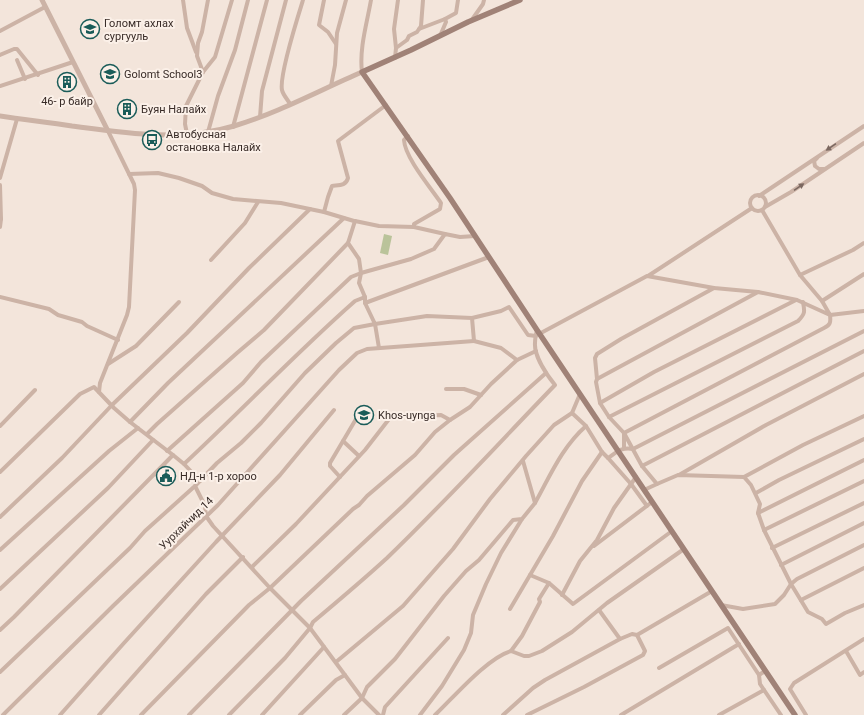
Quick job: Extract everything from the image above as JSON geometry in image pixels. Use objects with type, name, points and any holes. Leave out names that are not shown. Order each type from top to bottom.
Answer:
[{"type":"main road","points":[[520,0],[471,21],[395,58],[362,72],[408,136],[489,257],[537,333],[621,449],[644,490],[795,715]]},
{"type":"street","points":[[42,0],[134,184],[135,190],[129,307],[118,340],[100,382],[98,392]]},
{"type":"street","points":[[183,0],[187,28],[203,72]]},
{"type":"street","points":[[197,56],[198,43],[202,32],[208,0]]},
{"type":"street","points":[[187,134],[185,124],[186,106],[203,72],[215,57],[232,0]]},
{"type":"street","points":[[208,132],[218,96],[235,50],[248,0]]},
{"type":"street","points":[[234,127],[267,0]]},
{"type":"street","points":[[260,117],[262,91],[286,0]]},
{"type":"street","points":[[290,104],[282,90],[283,73],[303,0]]},
{"type":"street","points":[[324,0],[319,25],[328,32],[336,44]]},
{"type":"street","points":[[331,86],[335,65],[337,33],[346,0]]},
{"type":"street","points":[[0,116],[132,134],[187,134],[234,127],[362,72],[361,61],[371,0]]},
{"type":"street","points":[[395,58],[396,48],[394,29],[398,0]]},
{"type":"street","points":[[418,30],[421,26],[423,0]]},
{"type":"street","points":[[396,48],[418,30],[456,13],[458,0]]},
{"type":"street","points":[[471,21],[483,4],[484,0]]},
{"type":"street","points":[[0,31],[45,7]]},
{"type":"street","points":[[440,36],[446,22],[445,19]]},
{"type":"street","points":[[0,55],[17,49],[38,75]]},
{"type":"street","points":[[17,60],[25,79]]},
{"type":"street","points":[[0,86],[38,75],[73,62]]},
{"type":"street","points":[[324,212],[332,186],[344,184],[347,182],[348,178],[338,141],[386,105]]},
{"type":"street","points":[[0,178],[17,119]]},
{"type":"street","points":[[752,208],[752,200],[755,196],[759,196],[864,126]]},
{"type":"street","points":[[408,136],[404,140],[409,157],[441,203],[440,209],[414,224],[414,227]]},
{"type":"street","points":[[752,208],[758,211],[791,192],[864,143]]},
{"type":"street","points":[[818,156],[814,161],[815,166],[825,170]]},
{"type":"street","points":[[129,174],[158,173],[179,178],[202,186],[212,193],[233,199],[281,203],[379,226],[414,227],[460,237],[475,236]]},
{"type":"street","points":[[0,185],[0,227]]},
{"type":"street","points":[[759,196],[764,199],[766,203],[763,208]]},
{"type":"street","points":[[211,260],[245,223],[258,202]]},
{"type":"street","points":[[0,672],[130,548],[145,531],[195,486],[217,463],[241,443],[261,423],[305,373],[354,328],[427,316],[472,318],[501,311],[509,307],[528,335],[537,333],[647,276],[752,208]]},
{"type":"street","points":[[624,433],[824,328],[831,322],[830,315],[822,301],[800,275],[763,208]]},
{"type":"street","points":[[0,517],[62,458],[112,406],[187,333],[249,268],[310,209]]},
{"type":"street","points":[[130,422],[168,383],[344,218]]},
{"type":"street","points":[[148,434],[157,424],[264,330],[348,244],[355,221]]},
{"type":"street","points":[[167,451],[243,383],[261,362],[351,277],[434,249],[445,234]]},
{"type":"street","points":[[800,275],[853,250],[864,243]]},
{"type":"street","points":[[348,244],[359,259],[361,273],[359,282],[365,296],[365,303],[375,324],[379,348]]},
{"type":"street","points":[[365,303],[489,257]]},
{"type":"street","points":[[822,301],[864,274]]},
{"type":"street","points":[[647,276],[714,288],[758,292],[797,300],[830,315],[864,310]]},
{"type":"street","points":[[657,484],[642,466],[624,433],[609,418],[600,403],[596,382],[595,358],[597,354],[621,339],[714,288]]},
{"type":"street","points":[[597,380],[758,292]]},
{"type":"street","points":[[184,464],[294,356],[355,301],[365,296]]},
{"type":"street","points":[[0,297],[49,309],[58,315],[82,322],[87,326],[118,340]]},
{"type":"street","points":[[600,403],[654,372],[797,300]]},
{"type":"street","points":[[108,364],[136,346],[179,302]]},
{"type":"street","points":[[609,418],[798,321],[804,315],[805,310],[803,302]]},
{"type":"street","points":[[472,318],[474,341]]},
{"type":"street","points":[[608,458],[621,449],[633,449],[864,331]]},
{"type":"street","points":[[230,715],[285,658],[310,628],[313,622],[376,567],[431,514],[555,385],[546,373],[536,351],[534,343],[537,333]]},
{"type":"street","name":"Уурхайчид 14","points":[[3,715],[218,506],[339,370],[357,353],[367,349],[474,341],[501,348],[517,360]]},
{"type":"street","points":[[141,715],[249,605],[270,588],[353,509],[415,455],[435,432],[470,407],[517,360],[536,351]]},
{"type":"street","points":[[642,466],[864,351]]},
{"type":"street","points":[[189,715],[301,601],[404,505],[454,455],[546,373]]},
{"type":"street","points":[[644,490],[678,475],[766,425],[864,374]]},
{"type":"street","points":[[0,472],[80,394],[94,387],[130,422],[148,434],[153,440],[184,464],[200,481]]},
{"type":"street","points":[[446,389],[464,389],[481,395]]},
{"type":"street","points":[[0,426],[35,390]]},
{"type":"street","points":[[336,662],[403,606],[453,549],[490,499],[554,424],[572,413],[580,394]]},
{"type":"street","points":[[60,715],[124,643],[290,464],[334,410]]},
{"type":"street","points":[[572,413],[586,426],[602,452],[631,484],[647,506]]},
{"type":"street","points":[[340,476],[330,466],[330,463],[359,414]]},
{"type":"street","points":[[252,567],[296,524],[359,456],[393,414],[412,416],[441,415],[450,420]]},
{"type":"street","points":[[678,475],[744,477],[803,445],[864,416]]},
{"type":"street","points":[[420,715],[442,686],[464,650],[471,633],[473,615],[501,553],[522,519],[535,504],[565,448],[586,426]]},
{"type":"street","points":[[0,550],[109,451],[138,428]]},
{"type":"street","points":[[621,449],[624,433]]},
{"type":"street","points":[[756,493],[864,438]]},
{"type":"street","points":[[0,589],[108,488],[153,440]]},
{"type":"street","points":[[343,441],[359,456]]},
{"type":"street","points":[[510,609],[553,536],[582,481],[602,452]]},
{"type":"street","points":[[0,630],[173,455]]},
{"type":"street","points":[[758,513],[864,460]]},
{"type":"street","points":[[522,461],[535,504]]},
{"type":"street","points":[[562,595],[573,571],[597,540],[614,508],[636,477]]},
{"type":"street","points":[[744,477],[756,493],[760,504],[758,513],[772,548],[808,612],[822,619],[826,624],[845,613],[864,605]]},
{"type":"street","points":[[764,530],[864,481]]},
{"type":"street","points":[[195,486],[205,506],[206,516],[213,526],[270,588],[310,628],[362,698],[379,715]]},
{"type":"street","points":[[588,551],[652,502]]},
{"type":"street","points":[[772,548],[864,503]]},
{"type":"street","points":[[344,715],[362,698],[367,687],[395,659],[444,596],[462,576],[479,560],[513,520],[522,519]]},
{"type":"street","points":[[781,565],[864,524]]},
{"type":"street","points":[[530,575],[549,583],[572,604],[672,531]]},
{"type":"street","points":[[721,605],[743,610],[775,604],[784,596],[791,584],[797,579],[864,545]]},
{"type":"street","points":[[435,715],[488,664],[503,653],[511,651],[524,656],[529,656],[542,651],[572,632],[684,549]]},
{"type":"street","points":[[99,715],[206,594],[243,557]]},
{"type":"street","points":[[801,600],[864,568]]},
{"type":"street","points":[[511,651],[522,636],[540,602],[539,599],[549,583]]},
{"type":"street","points":[[503,715],[539,683],[620,639],[632,634],[637,635],[712,592]]},
{"type":"street","points":[[600,610],[620,639]]},
{"type":"street","points":[[659,668],[728,628],[759,675],[760,684],[781,715]]},
{"type":"street","points":[[527,715],[643,655],[646,651],[637,635]]},
{"type":"street","points":[[382,715],[385,707],[448,638]]},
{"type":"street","points":[[806,715],[790,689],[794,683],[864,639]]},
{"type":"street","points":[[621,715],[738,644]]},
{"type":"street","points":[[262,715],[324,647]]},
{"type":"street","points":[[846,651],[860,675],[864,672]]},
{"type":"street","points":[[759,675],[765,671]]},
{"type":"street","points":[[300,715],[336,680],[345,675]]},
{"type":"street","points":[[720,715],[764,690]]},
{"type":"green space","points":[[384,234],[392,236],[388,255],[380,253]]},
{"type":"place","name":"Голомт ахлах сургууль","points":[[90,29]]},
{"type":"place","name":"Golomt School3","points":[[110,74]]},
{"type":"place","name":"46- р байр","points":[[67,82]]},
{"type":"place","name":"Буян Налайх","points":[[127,109]]},
{"type":"place","name":"Автобусная остановка Налайх","points":[[152,140]]},
{"type":"place","name":"Khos-uynga","points":[[364,415]]},
{"type":"place","name":"НД-н 1-р хороо","points":[[166,476]]}]
